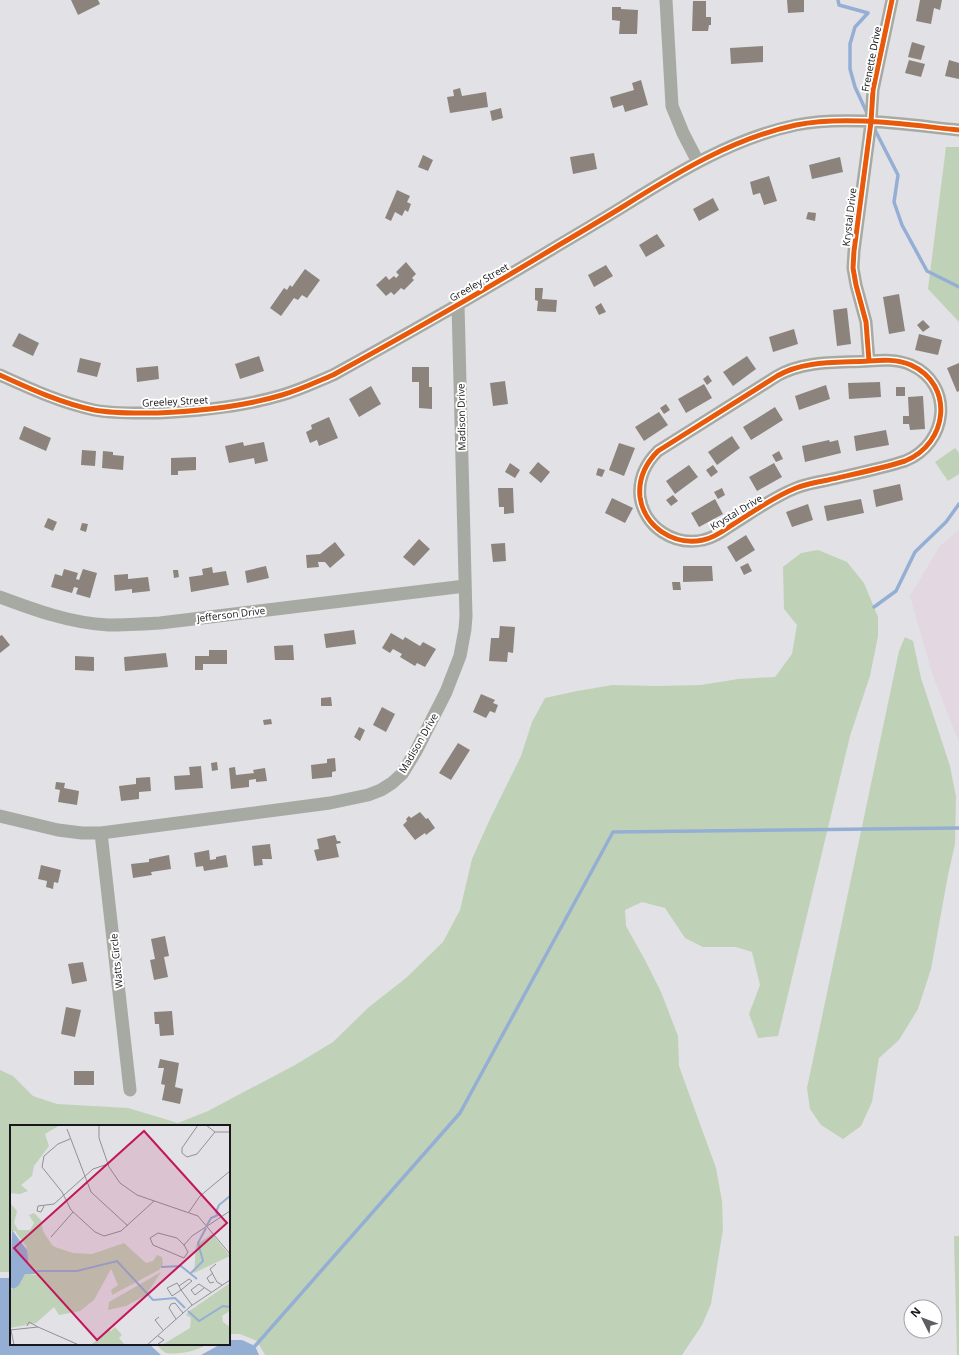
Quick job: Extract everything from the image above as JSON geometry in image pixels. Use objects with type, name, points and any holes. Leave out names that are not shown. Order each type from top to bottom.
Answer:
[{"type":"street","points":[[666,0],[672,106],[698,162]]},
{"type":"street","name":"Frenette Drive","points":[[871,122],[873,90],[892,0]]},
{"type":"street","name":"Greeley Street","points":[[1,379],[40,394],[95,410],[157,413],[229,407],[256,402],[282,395],[327,378],[519,270],[669,178],[698,162],[756,136],[784,128],[810,123],[851,121],[959,130]]},
{"type":"street","name":"Krystal Drive","points":[[868,361],[866,322],[853,268],[871,122]]},
{"type":"street","name":"Madison Drive","points":[[0,816],[58,830],[82,833],[102,833],[330,803],[368,795],[381,790],[402,774],[416,751],[446,692],[456,668],[465,629],[458,304]]},
{"type":"street","name":"Krystal Drive","points":[[891,360],[906,363],[919,370],[930,380],[938,393],[941,408],[939,423],[934,438],[919,454],[897,464],[806,485],[792,490],[718,534],[704,540],[688,541],[674,538],[660,531],[650,520],[646,514],[641,499],[640,484],[644,469],[658,450],[777,376],[792,369],[814,364],[868,361],[891,360]]},
{"type":"street","name":"Jefferson Drive","points":[[0,597],[37,611],[80,622],[107,625],[134,625],[465,586]]},
{"type":"street","name":"Watts Circle","points":[[102,833],[130,1090]]},
{"type":"shaded area","points":[[959,530],[959,742],[933,676],[910,596],[940,546]]},
{"type":"green space","points":[[946,147],[959,147],[959,322],[928,289]]},
{"type":"green space","points":[[955,448],[959,453],[959,474],[948,481],[935,462]]},
{"type":"green space","points":[[818,550],[847,562],[864,583],[878,617],[878,636],[870,676],[850,736],[778,1036],[758,1038],[749,1014],[760,985],[752,952],[736,947],[703,947],[685,938],[665,908],[642,902],[625,910],[626,926],[661,992],[678,1036],[679,1066],[716,1168],[722,1201],[723,1229],[711,1304],[702,1325],[682,1355],[265,1355],[257,1341],[240,1334],[230,1334],[230,1125],[10,1125],[10,1272],[0,1272],[0,1070],[13,1076],[33,1096],[57,1104],[128,1108],[178,1123],[208,1111],[295,1065],[333,1042],[369,1007],[406,978],[443,942],[460,910],[472,859],[521,756],[532,722],[545,698],[613,685],[701,685],[738,679],[775,677],[792,654],[797,625],[784,609],[783,567],[801,553]]},
{"type":"green space","points":[[905,637],[913,641],[921,678],[950,766],[956,797],[955,844],[931,969],[918,1009],[899,1040],[879,1058],[872,1102],[861,1126],[843,1139],[821,1125],[810,1109],[807,1088],[899,651]]},
{"type":"green space","points":[[954,1236],[959,1236],[959,1355],[957,1355]]},
{"type":"green space","points":[[157,1345],[206,1345],[188,1352],[166,1353]]},
{"type":"water","points":[[0,1278],[10,1278],[10,1345],[150,1345],[161,1355],[0,1355]]},
{"type":"water","points":[[230,1340],[242,1340],[255,1346],[259,1355],[201,1355],[219,1345],[230,1345]]},
{"type":"building","points":[[71,0],[98,0],[100,4],[78,15]]},
{"type":"building","points":[[787,0],[804,0],[804,12],[788,13]]},
{"type":"building","points":[[920,0],[942,0],[940,10],[934,8],[931,24],[916,21]]},
{"type":"building","points":[[693,1],[706,1],[706,17],[711,17],[711,25],[709,25],[708,31],[692,31]]},
{"type":"building","points":[[612,7],[638,10],[637,34],[619,34],[620,21],[612,20]]},
{"type":"building","points":[[912,42],[925,46],[921,60],[908,57]]},
{"type":"building","points":[[763,46],[763,62],[731,64],[730,48]]},
{"type":"building","points":[[909,60],[925,64],[921,77],[905,73]]},
{"type":"building","points":[[949,60],[959,63],[959,79],[945,76]]},
{"type":"building","points":[[641,80],[648,105],[625,112],[623,105],[613,108],[610,97],[634,90],[632,83]]},
{"type":"building","points":[[460,88],[462,96],[486,92],[488,107],[450,113],[447,97],[454,96],[453,90]]},
{"type":"building","points":[[501,108],[503,118],[492,121],[490,111]]},
{"type":"building","points":[[594,153],[597,169],[573,174],[570,157]]},
{"type":"building","points":[[423,155],[433,160],[428,171],[418,167]]},
{"type":"building","points":[[840,157],[843,172],[812,179],[809,165]]},
{"type":"building","points":[[769,176],[777,201],[764,205],[760,193],[753,195],[750,182]]},
{"type":"building","points":[[397,190],[410,196],[407,202],[411,204],[408,212],[405,210],[402,216],[395,212],[391,221],[385,218]]},
{"type":"building","points":[[713,198],[719,210],[699,221],[693,209]]},
{"type":"building","points":[[808,212],[816,213],[815,221],[806,219]]},
{"type":"building","points":[[657,234],[665,246],[646,257],[639,245]]},
{"type":"building","points":[[406,262],[416,274],[412,278],[414,280],[404,290],[401,288],[394,295],[391,292],[386,296],[376,285],[386,276],[389,280],[394,276],[396,278],[399,275],[396,272]]},
{"type":"building","points":[[606,265],[613,276],[594,287],[588,275]]},
{"type":"building","points":[[305,269],[320,280],[307,298],[302,295],[298,300],[294,298],[281,316],[270,308],[284,288],[287,290],[290,285],[292,287]]},
{"type":"building","points":[[535,288],[543,288],[542,299],[557,300],[556,312],[537,311],[538,301],[535,300]]},
{"type":"building","points":[[899,294],[905,331],[889,334],[883,297]]},
{"type":"building","points":[[601,303],[606,312],[599,315],[595,307]]},
{"type":"building","points":[[847,308],[851,344],[837,346],[833,310]]},
{"type":"building","points":[[923,320],[930,327],[923,332],[917,325]]},
{"type":"building","points":[[794,329],[798,344],[773,352],[769,337]]},
{"type":"building","points":[[19,333],[39,343],[33,356],[12,346]]},
{"type":"building","points":[[919,334],[942,340],[938,355],[915,350]]},
{"type":"building","points":[[259,356],[264,371],[240,379],[235,364]]},
{"type":"building","points":[[747,356],[756,369],[733,386],[723,372]]},
{"type":"building","points":[[80,358],[101,363],[97,377],[77,372]]},
{"type":"building","points":[[959,363],[959,391],[957,392],[947,368]]},
{"type":"building","points":[[158,366],[159,379],[137,382],[136,368]]},
{"type":"building","points":[[412,367],[429,367],[429,387],[432,387],[432,409],[419,408],[419,382],[412,382]]},
{"type":"building","points":[[708,375],[712,381],[707,385],[703,379]]},
{"type":"building","points":[[505,381],[508,404],[493,406],[490,383]]},
{"type":"building","points":[[880,382],[881,397],[849,399],[848,383]]},
{"type":"building","points":[[704,384],[712,398],[686,413],[678,399]]},
{"type":"building","points":[[826,385],[830,399],[799,410],[795,396]]},
{"type":"building","points":[[371,386],[381,404],[359,417],[349,399]]},
{"type":"building","points":[[896,387],[905,387],[905,396],[896,396]]},
{"type":"building","points":[[923,396],[925,429],[910,430],[909,424],[903,424],[903,416],[909,416],[908,397]]},
{"type":"building","points":[[666,404],[670,410],[664,414],[660,408]]},
{"type":"building","points":[[775,407],[783,420],[751,440],[743,427]]},
{"type":"building","points":[[659,412],[668,425],[644,441],[635,427]]},
{"type":"building","points":[[329,417],[338,438],[319,446],[317,440],[310,443],[306,432],[312,429],[311,425]]},
{"type":"building","points":[[24,426],[51,438],[46,451],[19,439]]},
{"type":"building","points":[[886,430],[889,445],[856,451],[854,436]]},
{"type":"building","points":[[732,436],[740,448],[717,465],[708,452]]},
{"type":"building","points":[[829,440],[830,442],[838,440],[841,453],[805,462],[802,446]]},
{"type":"building","points":[[243,442],[244,446],[264,442],[268,461],[255,464],[254,458],[229,463],[225,446]]},
{"type":"building","points":[[619,443],[635,448],[624,476],[609,470]]},
{"type":"building","points":[[82,450],[96,451],[95,466],[81,465]]},
{"type":"building","points":[[103,451],[113,452],[113,455],[124,456],[123,470],[102,468]]},
{"type":"building","points":[[779,451],[783,459],[776,462],[772,455]]},
{"type":"building","points":[[196,457],[196,470],[178,471],[178,475],[171,475],[171,458]]},
{"type":"building","points":[[538,462],[550,472],[541,483],[529,473]]},
{"type":"building","points":[[510,463],[520,470],[515,478],[505,472]]},
{"type":"building","points":[[774,463],[782,477],[757,491],[749,477]]},
{"type":"building","points":[[689,465],[698,477],[675,494],[666,481]]},
{"type":"building","points":[[713,465],[718,472],[711,477],[706,470]]},
{"type":"building","points":[[598,468],[605,470],[602,477],[596,475]]},
{"type":"building","points":[[900,484],[903,500],[876,507],[873,490]]},
{"type":"building","points":[[498,488],[513,488],[514,513],[504,514],[504,507],[499,507]]},
{"type":"building","points":[[722,488],[725,495],[718,499],[714,492]]},
{"type":"building","points":[[673,495],[678,501],[671,506],[666,500]]},
{"type":"building","points":[[612,498],[633,508],[625,523],[605,513]]},
{"type":"building","points":[[715,499],[723,514],[699,527],[691,513]]},
{"type":"building","points":[[861,499],[864,513],[827,521],[824,506]]},
{"type":"building","points":[[808,504],[813,520],[792,527],[786,512]]},
{"type":"building","points":[[48,518],[57,522],[53,531],[44,527]]},
{"type":"building","points":[[82,523],[88,524],[86,532],[80,530]]},
{"type":"building","points":[[746,535],[755,550],[736,562],[727,547]]},
{"type":"building","points":[[419,539],[430,549],[414,566],[403,557]]},
{"type":"building","points":[[335,542],[345,555],[330,568],[325,562],[318,562],[319,567],[307,568],[306,555],[320,554]]},
{"type":"building","points":[[505,543],[506,561],[493,562],[491,544]]},
{"type":"building","points":[[748,563],[752,571],[744,575],[740,567]]},
{"type":"building","points":[[266,566],[269,578],[247,583],[245,571]]},
{"type":"building","points":[[683,566],[712,566],[713,581],[683,582]]},
{"type":"building","points":[[212,567],[213,573],[226,571],[229,585],[191,592],[189,577],[203,575],[202,569]]},
{"type":"building","points":[[64,569],[78,573],[76,579],[79,580],[83,569],[97,573],[90,598],[76,594],[78,588],[74,587],[72,593],[51,587],[55,574],[62,576]]},
{"type":"building","points":[[173,570],[178,570],[179,577],[174,578]]},
{"type":"building","points":[[128,574],[128,579],[148,577],[150,591],[132,593],[132,589],[115,591],[114,575]]},
{"type":"building","points":[[672,582],[680,582],[681,590],[673,590]]},
{"type":"building","points":[[500,626],[515,627],[513,653],[508,652],[507,662],[489,661],[491,638],[499,638]]},
{"type":"building","points":[[354,630],[356,644],[326,648],[324,634]]},
{"type":"building","points":[[391,633],[403,640],[405,637],[420,646],[423,642],[436,649],[425,667],[417,663],[415,666],[400,657],[402,654],[393,649],[390,653],[382,648]]},
{"type":"building","points":[[2,635],[10,645],[0,653],[0,636]]},
{"type":"building","points":[[293,645],[294,660],[275,660],[274,646]]},
{"type":"building","points":[[209,650],[227,650],[227,664],[203,664],[203,670],[195,670],[195,656],[209,656]]},
{"type":"building","points":[[166,653],[168,667],[125,671],[124,657]]},
{"type":"building","points":[[75,656],[94,657],[94,671],[75,670]]},
{"type":"building","points":[[481,694],[495,700],[493,703],[498,705],[495,713],[490,711],[486,718],[473,712]]},
{"type":"building","points":[[331,697],[332,706],[321,706],[321,698]]},
{"type":"building","points":[[382,707],[395,714],[386,732],[373,725]]},
{"type":"building","points":[[271,719],[272,724],[264,725],[263,720]]},
{"type":"building","points":[[359,727],[365,730],[360,741],[354,737]]},
{"type":"building","points":[[458,743],[470,750],[451,780],[439,773]]},
{"type":"building","points":[[335,758],[336,771],[332,772],[332,777],[312,779],[311,765],[327,763],[327,759]]},
{"type":"building","points":[[217,762],[218,770],[212,771],[211,763]]},
{"type":"building","points":[[201,766],[203,788],[175,790],[174,776],[190,775],[189,767]]},
{"type":"building","points":[[235,767],[236,775],[254,773],[253,770],[265,768],[267,781],[256,782],[256,779],[249,780],[249,787],[231,789],[229,768]]},
{"type":"building","points":[[150,777],[151,791],[139,792],[139,799],[121,801],[119,786],[136,784],[136,778]]},
{"type":"building","points":[[56,782],[65,783],[64,788],[79,791],[77,805],[58,802],[60,790],[55,789]]},
{"type":"building","points":[[420,812],[426,819],[428,818],[435,828],[426,835],[425,833],[415,840],[403,825],[409,816],[411,818]]},
{"type":"building","points":[[335,835],[337,841],[340,841],[341,843],[336,844],[339,857],[317,861],[314,850],[319,849],[317,839]]},
{"type":"building","points":[[270,844],[272,859],[262,859],[263,865],[254,866],[252,846]]},
{"type":"building","points":[[209,850],[210,860],[226,855],[228,867],[204,871],[203,866],[196,867],[194,853]]},
{"type":"building","points":[[169,855],[171,869],[151,872],[152,875],[133,878],[131,864],[149,862],[149,859]]},
{"type":"building","points":[[41,865],[61,870],[58,883],[54,882],[53,889],[46,887],[47,881],[38,879]]},
{"type":"building","points":[[165,936],[169,956],[164,957],[168,977],[154,980],[150,960],[155,959],[151,939]]},
{"type":"building","points":[[83,962],[87,981],[72,984],[68,964]]},
{"type":"building","points":[[66,1007],[81,1010],[75,1037],[61,1034]]},
{"type":"building","points":[[172,1011],[174,1035],[160,1036],[159,1024],[155,1024],[154,1012]]},
{"type":"building","points":[[160,1059],[179,1063],[175,1087],[183,1089],[180,1104],[162,1100],[165,1085],[161,1084],[164,1068],[158,1068]]},
{"type":"building","points":[[74,1071],[94,1071],[94,1085],[74,1085]]},
{"type":"waterway","points":[[838,0],[839,5],[868,13],[855,27],[850,44],[850,69],[855,87],[867,113]]},
{"type":"waterway","points":[[874,128],[898,175],[894,202],[902,225],[927,271],[959,287]]},
{"type":"waterway","points":[[874,607],[896,591],[915,552],[946,522],[959,504]]},
{"type":"waterway","points":[[255,1346],[460,1113],[613,832],[959,828]]},
{"type":"cycle path","points":[[869,361],[822,363],[798,367],[787,371],[658,451],[644,471],[640,483],[641,502],[650,521],[662,532],[677,539],[698,541],[711,538],[771,500],[796,488],[905,461],[919,453],[930,442],[937,428],[941,414],[940,400],[935,386],[925,374],[911,365],[900,362],[885,360],[869,361],[866,322],[853,268],[871,122],[873,90],[892,0]]},
{"type":"cycle path","points":[[0,375],[70,404],[110,412],[158,413],[221,408],[252,403],[295,391],[333,375],[503,278],[686,169],[729,147],[751,138],[796,125],[836,121],[878,122],[959,130]]}]
